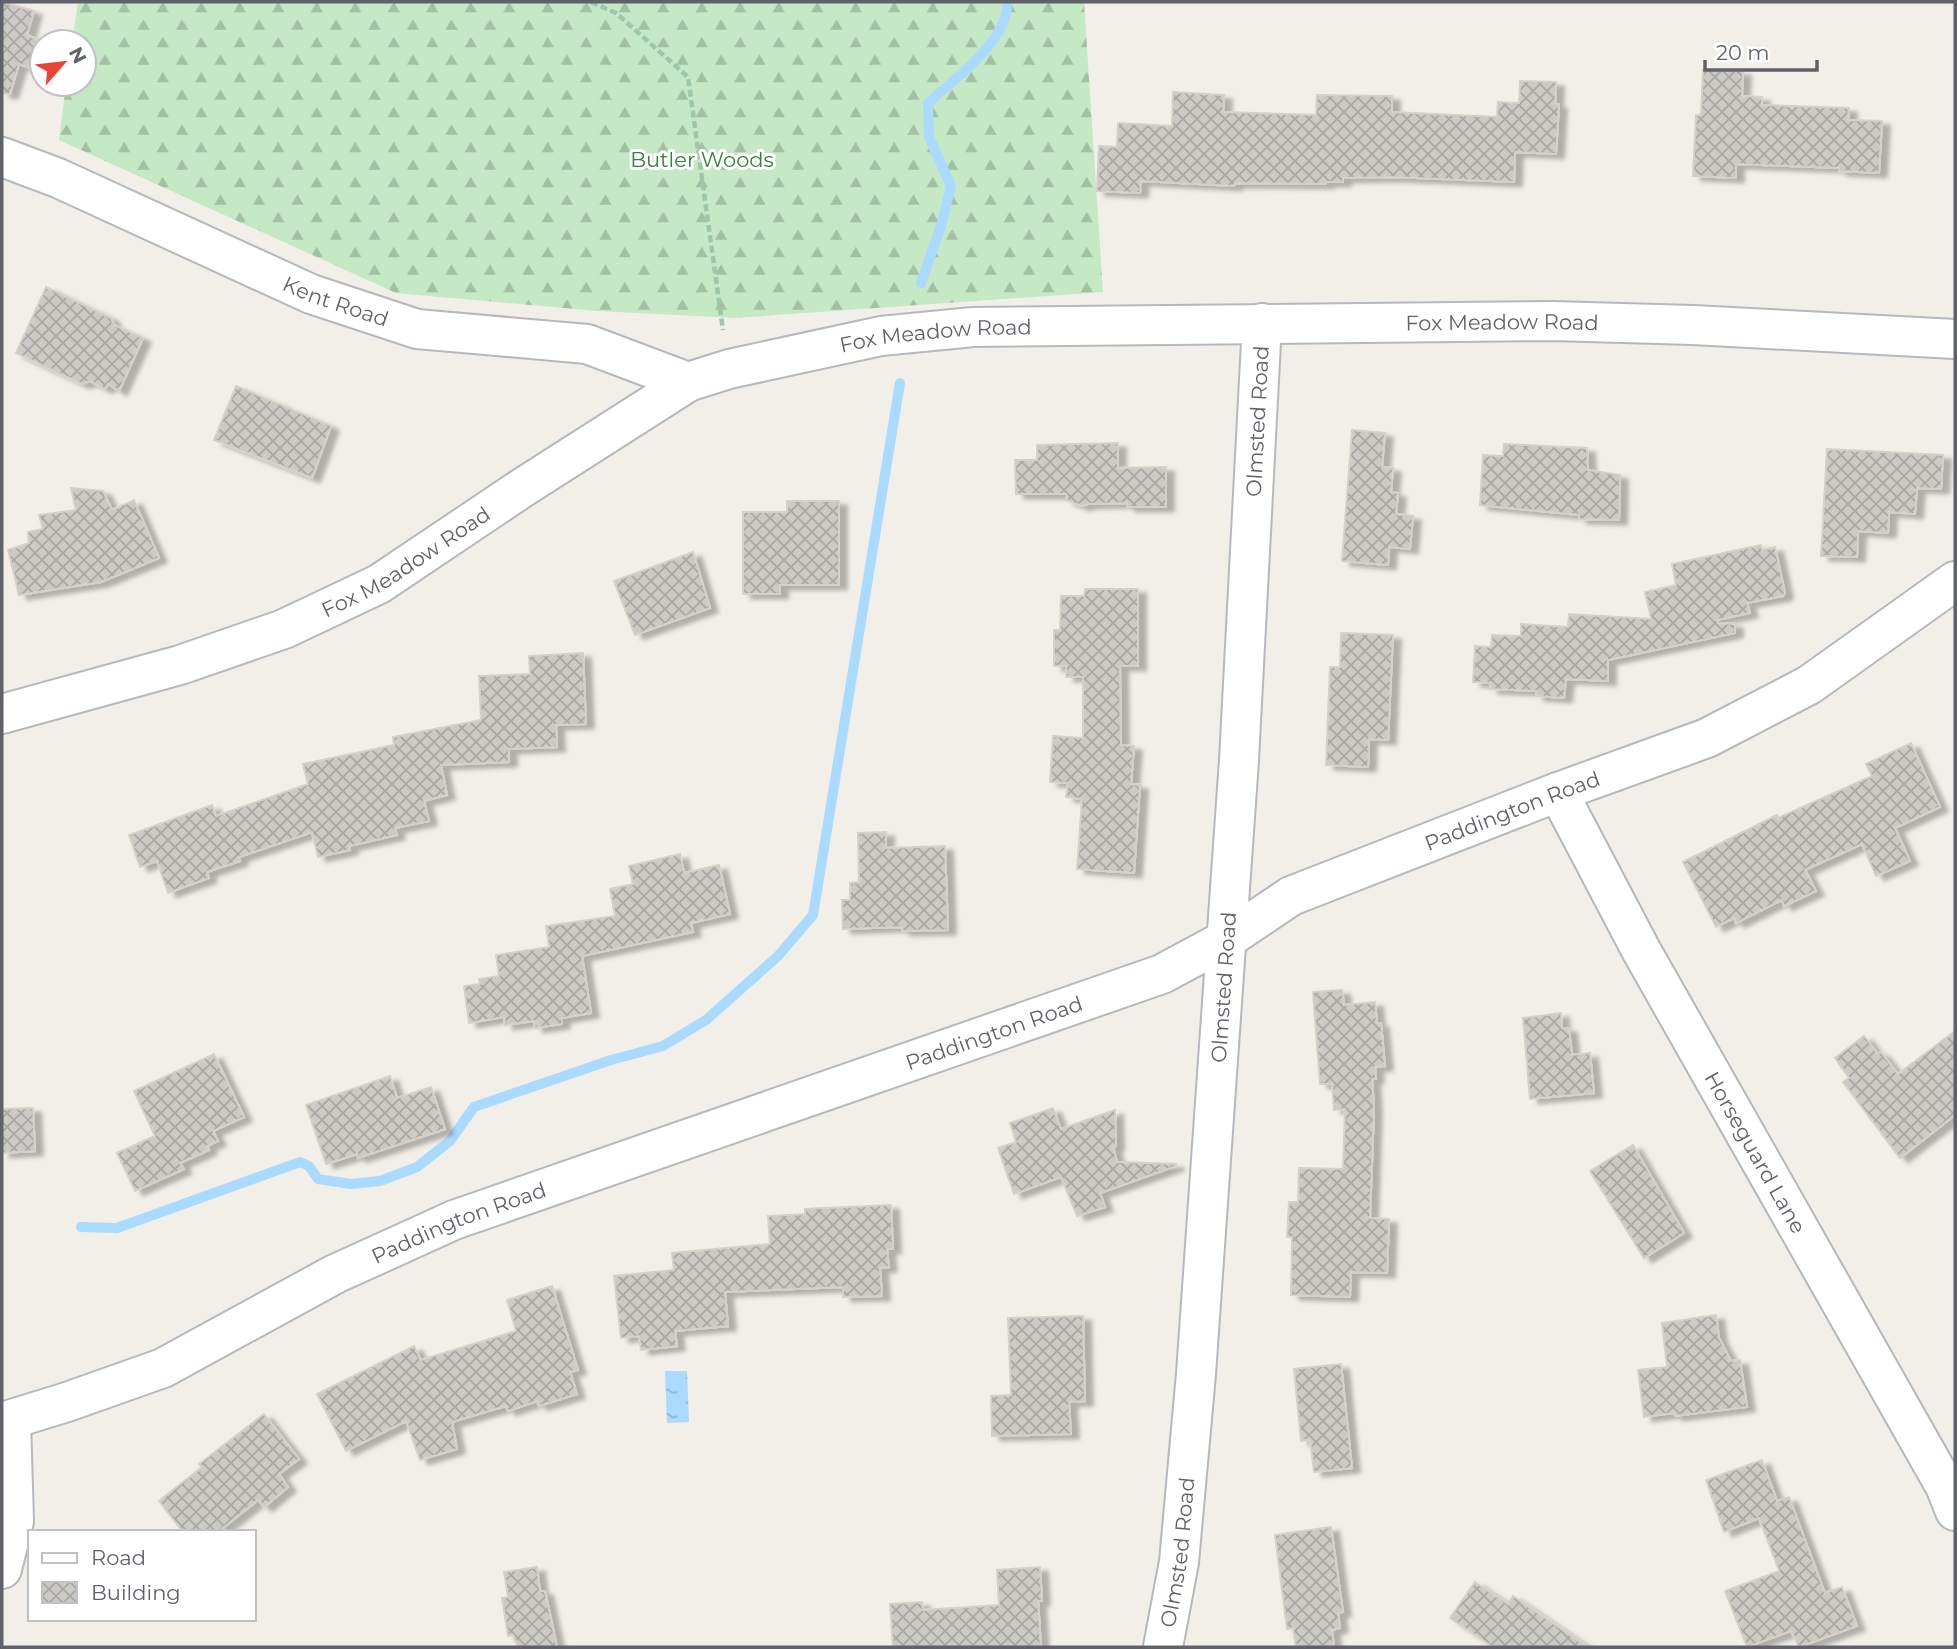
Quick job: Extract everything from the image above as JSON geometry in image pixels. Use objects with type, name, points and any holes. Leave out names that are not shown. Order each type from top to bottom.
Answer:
[{"type":"street","name":"Kent Road","points":[[2,157],[58,178],[325,299],[417,329],[587,344],[688,382]]},
{"type":"street","name":"Fox Meadow Road","points":[[2,714],[180,665],[284,629],[379,584],[522,488],[688,382],[729,369],[881,336],[973,327],[1552,321],[1955,339]]},
{"type":"street","name":"Olmsted Road","points":[[1163,1647],[1179,1562],[1197,1361],[1227,939],[1262,323]]},
{"type":"street","name":"Paddington Road","points":[[7,1421],[163,1368],[335,1274],[454,1220],[1162,974],[1227,939],[1291,896],[1558,792],[1707,738],[1798,691],[1955,581]]},
{"type":"street","name":"Horseguard Lane","points":[[1558,792],[1641,950],[1938,1474],[1955,1511]]},
{"type":"street","points":[[2,1569],[14,1521],[7,1421]]},
{"type":"path","points":[[591,2],[616,13],[688,77],[729,369]]},
{"type":"green space","name":"Butler Woods","points":[[78,2],[1084,2],[1103,292],[735,318],[598,311],[396,293],[59,140],[64,98],[98,98],[98,28],[74,28]]},
{"type":"water","points":[[665,1371],[687,1371],[689,1422],[667,1423]]},
{"type":"building","points":[[2,2],[34,11],[27,35],[28,67],[19,64],[10,94],[2,93]]},
{"type":"building","points":[[1703,70],[1743,71],[1742,96],[1762,97],[1762,105],[1849,108],[1848,120],[1882,121],[1879,173],[1839,171],[1839,168],[1736,164],[1736,178],[1693,176],[1696,115],[1701,115]]},
{"type":"building","points":[[1520,81],[1556,82],[1555,104],[1559,104],[1556,154],[1515,152],[1514,182],[1391,177],[1343,178],[1343,182],[1326,184],[1235,183],[1234,186],[1141,181],[1140,193],[1097,191],[1099,146],[1117,147],[1118,123],[1172,126],[1173,92],[1224,95],[1223,112],[1316,115],[1317,95],[1392,96],[1392,112],[1497,117],[1498,102],[1519,103]]},
{"type":"building","points":[[46,287],[111,318],[114,325],[143,338],[119,391],[108,384],[105,389],[90,381],[82,384],[16,353]]},
{"type":"building","points":[[236,386],[331,426],[312,478],[214,440]]},
{"type":"building","points":[[1352,430],[1385,433],[1382,467],[1393,468],[1391,492],[1398,493],[1396,514],[1413,516],[1410,549],[1389,547],[1388,565],[1342,561]]},
{"type":"building","points":[[1118,443],[1118,468],[1166,467],[1166,507],[1127,507],[1127,503],[1082,506],[1066,500],[1066,494],[1016,494],[1015,460],[1037,460],[1037,445]]},
{"type":"building","points":[[1504,444],[1587,448],[1588,470],[1620,475],[1619,520],[1579,519],[1579,515],[1480,505],[1483,455],[1503,456]]},
{"type":"building","points":[[1827,449],[1943,455],[1941,489],[1917,488],[1915,514],[1889,512],[1888,533],[1858,531],[1857,557],[1821,556]]},
{"type":"building","points":[[71,488],[103,491],[112,510],[134,500],[159,558],[101,582],[19,595],[8,550],[29,543],[28,532],[43,529],[39,515],[76,510]]},
{"type":"building","points":[[787,501],[839,501],[839,585],[780,585],[780,594],[743,594],[743,512],[787,512]]},
{"type":"building","points":[[1761,545],[1762,550],[1775,547],[1785,593],[1783,596],[1747,603],[1750,613],[1717,620],[1718,623],[1735,624],[1735,633],[1608,660],[1608,681],[1566,679],[1564,698],[1536,696],[1536,691],[1490,689],[1490,683],[1473,682],[1475,646],[1491,647],[1492,635],[1521,636],[1521,624],[1568,627],[1569,614],[1651,619],[1645,592],[1676,585],[1672,564]]},
{"type":"building","points":[[693,552],[710,608],[635,635],[614,581]]},
{"type":"building","points":[[1085,589],[1138,589],[1138,666],[1120,666],[1121,745],[1134,746],[1131,784],[1140,785],[1134,873],[1077,869],[1082,799],[1066,797],[1068,783],[1050,782],[1053,736],[1083,738],[1083,677],[1066,677],[1066,666],[1054,666],[1054,630],[1060,630],[1061,596],[1084,596]]},
{"type":"building","points":[[1341,633],[1393,635],[1388,740],[1369,739],[1368,767],[1326,765],[1330,667],[1340,667]]},
{"type":"building","points":[[583,653],[586,724],[556,725],[557,747],[509,749],[509,762],[441,765],[447,795],[424,801],[429,821],[395,828],[397,835],[349,846],[350,850],[318,857],[312,832],[239,857],[240,861],[207,872],[209,878],[168,893],[157,861],[140,867],[129,835],[212,805],[216,816],[308,784],[303,764],[394,745],[393,737],[481,720],[479,676],[530,674],[529,656]]},
{"type":"building","points":[[1911,743],[1940,807],[1895,828],[1910,861],[1876,876],[1862,844],[1805,870],[1816,891],[1784,906],[1782,900],[1736,923],[1734,918],[1716,927],[1683,862],[1777,815],[1778,818],[1872,776],[1866,764]]},
{"type":"building","points":[[886,832],[886,848],[945,846],[948,930],[902,931],[902,927],[843,929],[842,900],[850,900],[850,883],[859,882],[858,833]]},
{"type":"building","points":[[680,854],[684,873],[719,865],[730,914],[691,923],[693,932],[582,956],[591,1013],[562,1018],[562,1024],[535,1028],[534,1021],[505,1025],[504,1017],[469,1023],[464,986],[480,984],[479,979],[499,976],[496,955],[549,947],[546,926],[615,916],[610,889],[633,884],[629,866]]},
{"type":"building","points":[[1342,990],[1344,1005],[1375,1002],[1377,1023],[1381,1023],[1385,1066],[1375,1067],[1376,1079],[1372,1079],[1374,1108],[1370,1218],[1389,1219],[1387,1273],[1351,1272],[1350,1297],[1291,1295],[1292,1237],[1287,1237],[1289,1202],[1298,1202],[1299,1168],[1343,1169],[1345,1109],[1334,1110],[1332,1084],[1320,1084],[1313,992]]},
{"type":"building","points":[[1561,1013],[1562,1028],[1569,1028],[1572,1055],[1590,1053],[1594,1093],[1530,1099],[1523,1018]]},
{"type":"building","points":[[1955,1031],[1955,1115],[1900,1158],[1843,1082],[1849,1078],[1835,1058],[1864,1036],[1898,1074]]},
{"type":"building","points":[[214,1054],[244,1117],[213,1131],[218,1141],[207,1146],[209,1150],[180,1163],[184,1169],[135,1191],[117,1153],[155,1136],[134,1091]]},
{"type":"building","points":[[390,1076],[397,1098],[431,1087],[445,1129],[358,1158],[357,1154],[326,1164],[306,1105]]},
{"type":"building","points":[[33,1108],[35,1151],[2,1153],[2,1109]]},
{"type":"building","points":[[1053,1108],[1061,1129],[1115,1110],[1116,1146],[1113,1147],[1117,1162],[1176,1166],[1100,1193],[1105,1207],[1077,1216],[1061,1177],[1014,1194],[998,1148],[1016,1142],[1010,1123]]},
{"type":"building","points":[[1633,1145],[1684,1233],[1644,1258],[1590,1171]]},
{"type":"building","points":[[891,1205],[893,1249],[887,1249],[889,1267],[880,1268],[882,1296],[843,1297],[843,1287],[725,1292],[728,1326],[675,1331],[677,1346],[641,1350],[639,1336],[621,1338],[614,1276],[674,1270],[672,1253],[770,1244],[768,1216],[805,1214],[805,1209]]},
{"type":"building","points":[[552,1286],[578,1370],[570,1372],[577,1394],[539,1406],[537,1401],[508,1411],[506,1406],[452,1422],[457,1449],[420,1460],[406,1421],[346,1451],[317,1394],[414,1346],[421,1360],[516,1331],[507,1300]]},
{"type":"building","points":[[1716,1315],[1719,1338],[1731,1361],[1740,1360],[1747,1407],[1644,1417],[1638,1370],[1667,1367],[1662,1323]]},
{"type":"building","points":[[1083,1316],[1085,1401],[1069,1402],[1071,1434],[992,1436],[991,1396],[1011,1395],[1008,1318]]},
{"type":"building","points":[[1341,1364],[1352,1468],[1314,1472],[1310,1439],[1301,1441],[1294,1369]]},
{"type":"building","points":[[264,1414],[299,1459],[279,1474],[288,1487],[264,1507],[258,1500],[220,1530],[181,1530],[159,1501],[202,1467],[199,1464]]},
{"type":"building","points":[[1762,1460],[1777,1501],[1789,1497],[1825,1593],[1842,1587],[1857,1626],[1799,1647],[1791,1631],[1747,1647],[1725,1591],[1779,1571],[1759,1518],[1724,1532],[1706,1480]]},
{"type":"building","points":[[1331,1527],[1343,1612],[1338,1613],[1340,1628],[1332,1630],[1334,1647],[1296,1647],[1293,1628],[1287,1629],[1275,1535]]},
{"type":"building","points":[[537,1567],[540,1591],[545,1591],[557,1647],[518,1647],[513,1635],[508,1636],[502,1598],[508,1597],[504,1572]]},
{"type":"building","points":[[1040,1567],[1042,1601],[1038,1601],[1041,1647],[893,1647],[890,1604],[922,1602],[923,1610],[999,1605],[997,1570]]},
{"type":"building","points":[[1475,1582],[1508,1604],[1513,1596],[1588,1647],[1493,1647],[1450,1618]]},
{"type":"waterway","points":[[921,283],[941,226],[951,186],[929,137],[928,103],[965,71],[990,44],[1005,16],[1007,2]]},
{"type":"waterway","points":[[81,1227],[117,1228],[300,1162],[309,1166],[318,1179],[351,1184],[380,1181],[417,1167],[450,1141],[474,1107],[611,1060],[663,1046],[706,1020],[778,956],[813,915],[900,383]]}]
